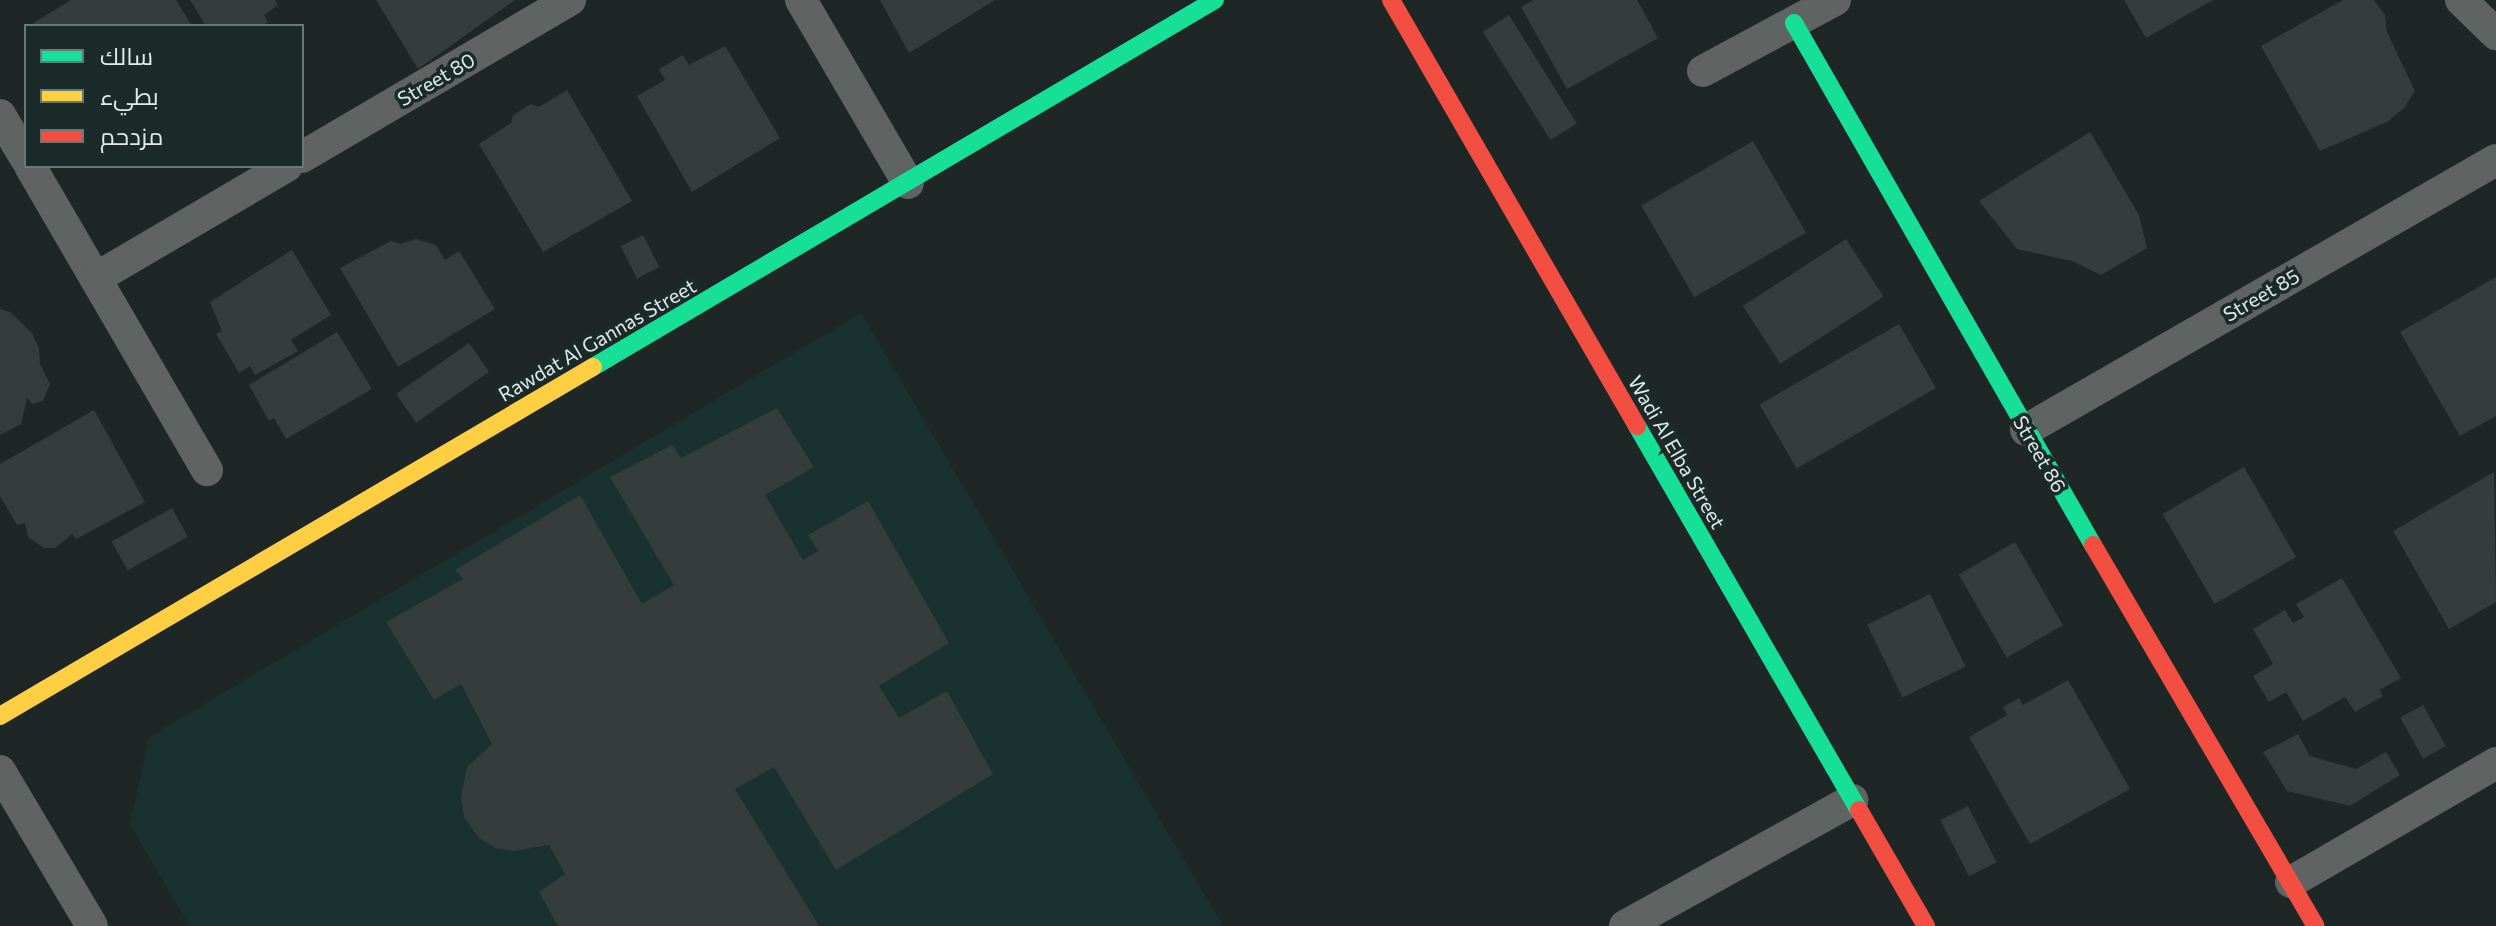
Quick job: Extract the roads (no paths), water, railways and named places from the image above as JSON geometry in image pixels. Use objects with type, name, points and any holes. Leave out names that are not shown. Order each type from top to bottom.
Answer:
[{"type":"street","name":"Street 80","points":[[304,156],[570,0]]},
{"type":"street","points":[[801,0],[908,183]]},
{"type":"street","name":"Rawdat Al Gannas Street","points":[[0,716],[1215,0]]},
{"type":"street","name":"Wadi Al Elba Street","points":[[1391,0],[1926,926]]},
{"type":"street","points":[[1703,71],[1835,0]]},
{"type":"street","points":[[2461,0],[2496,34]]},
{"type":"street","name":"Street 86","points":[[1794,23],[2026,430],[2316,926]]},
{"type":"street","points":[[0,115],[24,156]]},
{"type":"street","name":"Street 85","points":[[2026,430],[2496,160]]},
{"type":"street","points":[[31,168],[207,470]]},
{"type":"street","points":[[96,278],[284,168]]},
{"type":"street","points":[[2291,882],[2496,763]]},
{"type":"street","points":[[0,771],[92,926]]},
{"type":"street","points":[[1625,926],[1852,800]]}]
